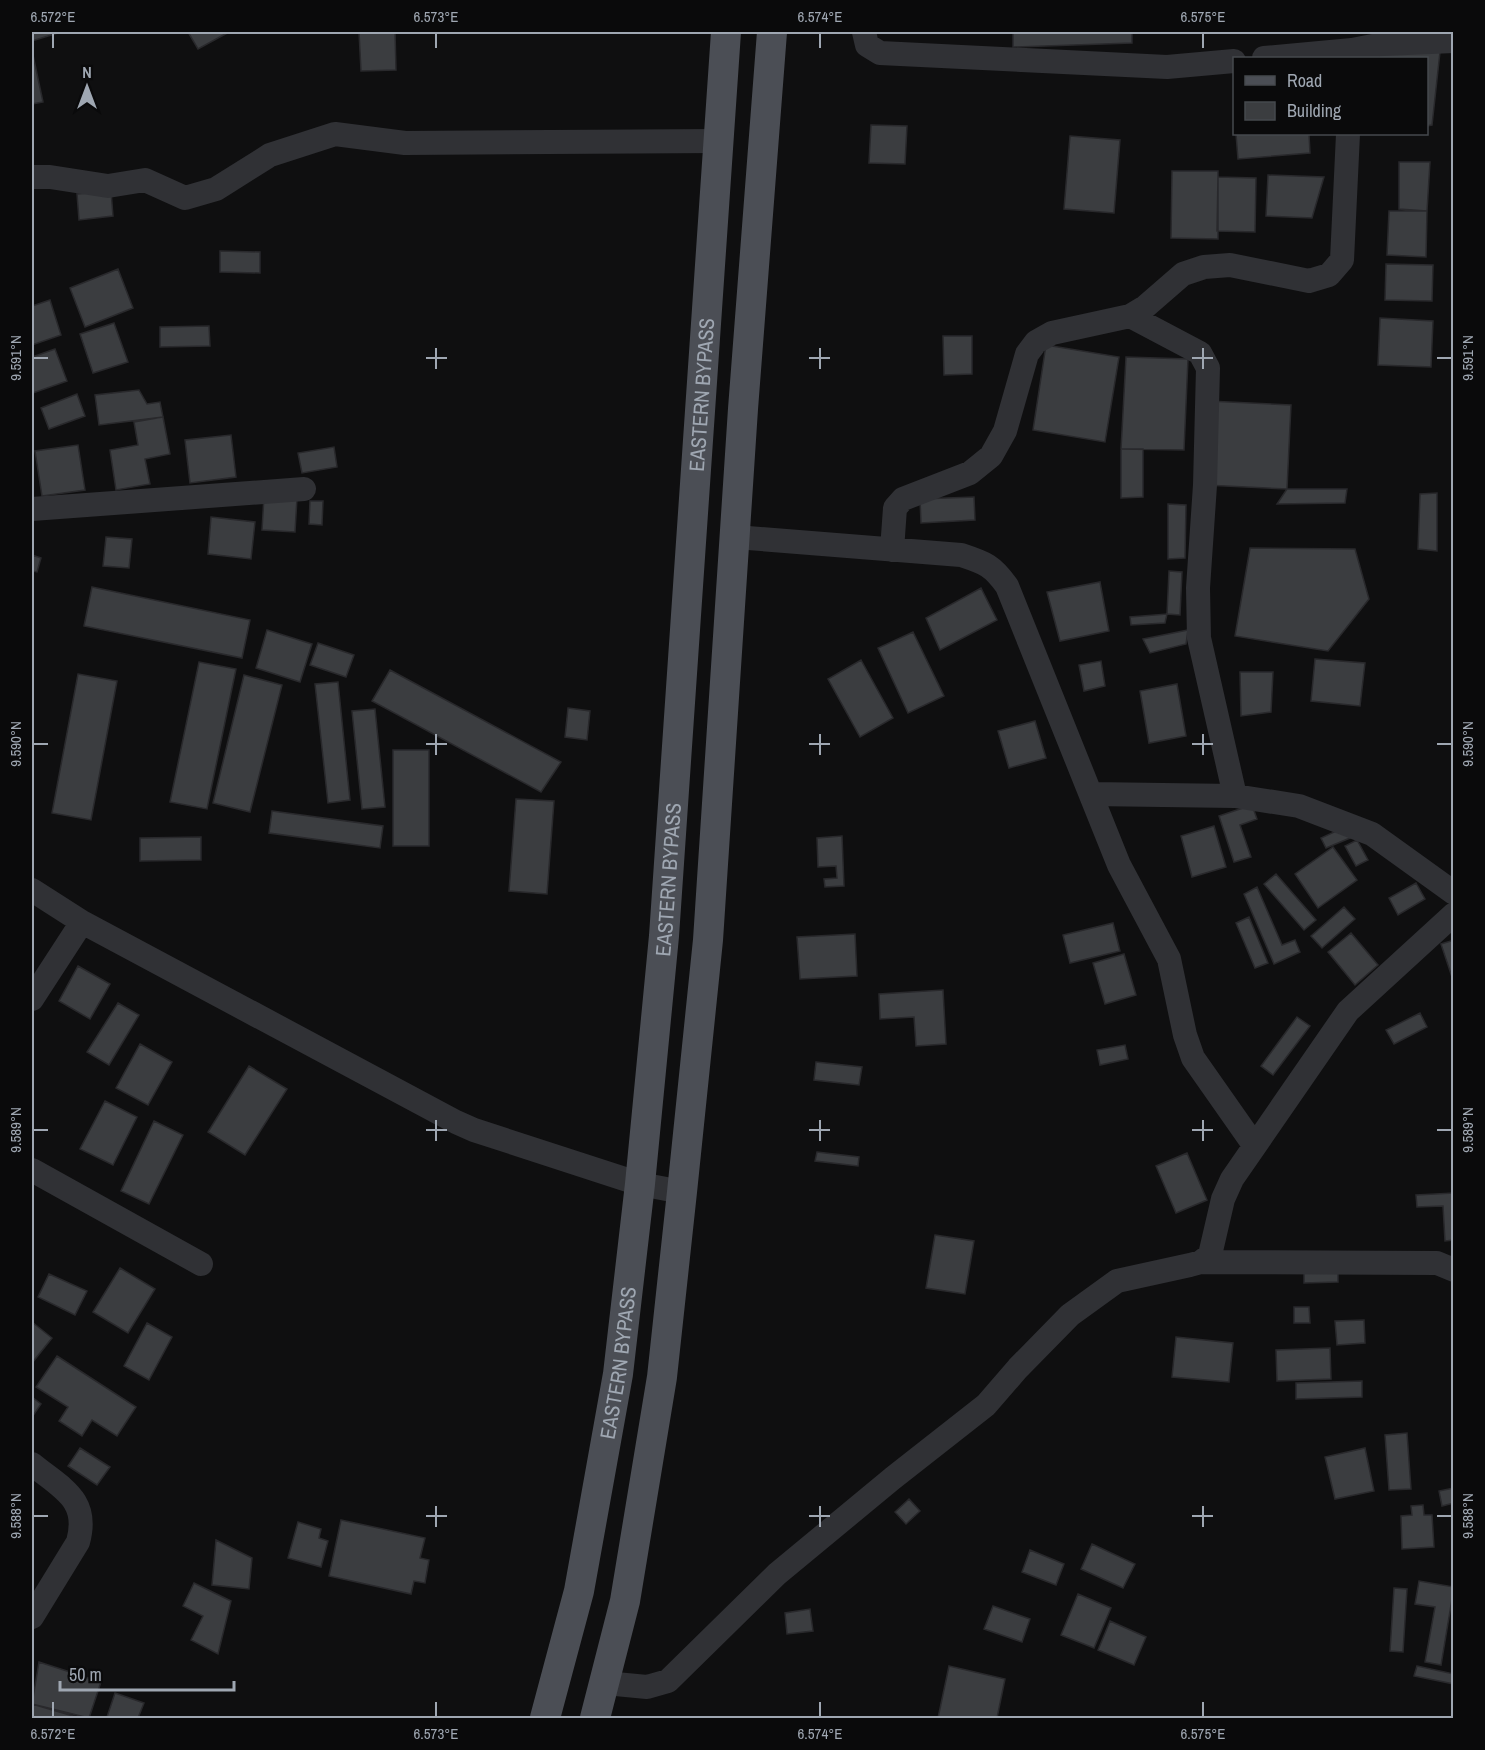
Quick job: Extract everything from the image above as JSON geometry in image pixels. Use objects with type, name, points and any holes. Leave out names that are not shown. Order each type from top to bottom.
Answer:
[{"type":"main road","name":"EASTERN BYPASS","points":[[545,1719],[579,1591],[616,1385],[640,1184],[664,936],[726,32]]},
{"type":"main road","name":"EASTERN BYPASS","points":[[595,1719],[625,1601],[662,1377],[682,1192],[708,940],[772,32]]},
{"type":"street","points":[[864,32],[867,45],[880,53],[1167,67],[1233,61]]},
{"type":"street","points":[[1286,57],[1352,54],[1383,44],[1446,38]]},
{"type":"street","points":[[32,177],[51,177],[108,186],[145,180],[185,198],[216,189],[270,155],[335,134],[405,143],[719,141]]},
{"type":"street","points":[[892,550],[895,508],[903,499],[970,473],[991,456],[1005,431],[1027,354],[1036,342],[1052,333],[1130,316],[1145,307],[1183,274],[1204,267],[1230,266],[1309,281],[1329,276],[1342,260],[1348,135]]},
{"type":"street","points":[[1130,316],[1200,354],[1208,368],[1198,588],[1199,638],[1235,796]]},
{"type":"street","points":[[32,509],[304,489]]},
{"type":"street","points":[[735,537],[961,555],[980,561],[996,570],[1007,586],[1119,865],[1169,959],[1185,1035],[1193,1058],[1254,1145]]},
{"type":"street","points":[[1090,794],[1235,796],[1299,806],[1372,834],[1454,893]]},
{"type":"street","points":[[32,890],[82,922],[456,1122],[474,1130],[640,1184],[682,1192]]},
{"type":"street","points":[[1201,1262],[1210,1255],[1223,1199],[1232,1179],[1348,1011],[1454,914]]},
{"type":"street","points":[[32,999],[82,922]]},
{"type":"street","points":[[32,1170],[201,1264]]},
{"type":"street","points":[[605,1683],[647,1687],[668,1681],[777,1574],[986,1405],[1018,1368],[1070,1315],[1117,1281],[1201,1262],[1437,1263],[1454,1270]]},
{"type":"street","points":[[32,1464],[76,1501],[81,1512],[82,1528],[78,1542],[32,1617]]},
{"type":"building","points":[[32,32],[61,32],[32,41]]},
{"type":"building","points":[[188,32],[229,32],[198,49]]},
{"type":"building","points":[[359,32],[395,32],[396,70],[361,71]]},
{"type":"building","points":[[1013,32],[1132,32],[1132,43],[1013,47]]},
{"type":"building","points":[[1380,46],[1440,52],[1432,125],[1428,126],[1428,57],[1379,57]]},
{"type":"building","points":[[32,56],[43,102],[32,104]]},
{"type":"building","points":[[871,125],[907,126],[905,164],[869,163]]},
{"type":"building","points":[[1236,135],[1309,135],[1310,153],[1238,159]]},
{"type":"building","points":[[1070,136],[1120,140],[1114,213],[1064,209]]},
{"type":"building","points":[[1399,162],[1430,162],[1427,211],[1399,209]]},
{"type":"building","points":[[1172,171],[1218,171],[1218,239],[1171,238]]},
{"type":"building","points":[[1268,175],[1324,177],[1312,218],[1266,216]]},
{"type":"building","points":[[1218,177],[1256,178],[1255,232],[1217,231]]},
{"type":"building","points":[[111,191],[113,216],[79,220],[77,194]]},
{"type":"building","points":[[1389,211],[1427,211],[1426,257],[1387,255]]},
{"type":"building","points":[[220,251],[260,252],[260,273],[220,272]]},
{"type":"building","points":[[1386,264],[1433,265],[1432,301],[1385,300]]},
{"type":"building","points":[[118,269],[133,308],[85,327],[70,288]]},
{"type":"building","points":[[50,300],[61,335],[32,345],[32,306]]},
{"type":"building","points":[[1380,318],[1433,321],[1431,367],[1378,365]]},
{"type":"building","points":[[114,323],[128,362],[93,373],[80,334]]},
{"type":"building","points":[[209,326],[210,346],[160,347],[160,327]]},
{"type":"building","points":[[943,336],[972,336],[972,374],[944,375]]},
{"type":"building","points":[[1046,345],[1119,357],[1105,442],[1033,430]]},
{"type":"building","points":[[55,349],[67,381],[33,393],[32,357]]},
{"type":"building","points":[[1126,357],[1188,359],[1184,450],[1121,449]]},
{"type":"building","points":[[139,390],[147,404],[160,402],[163,417],[99,425],[95,395]]},
{"type":"building","points":[[77,394],[85,416],[49,429],[41,408]]},
{"type":"building","points":[[1208,401],[1291,405],[1287,489],[1205,485]]},
{"type":"building","points":[[163,417],[170,454],[145,459],[150,484],[116,490],[110,450],[138,445],[134,422]]},
{"type":"building","points":[[231,435],[236,477],[190,483],[185,440]]},
{"type":"building","points":[[78,445],[85,490],[42,496],[35,451]]},
{"type":"building","points":[[334,447],[337,467],[302,473],[298,453]]},
{"type":"building","points":[[1121,449],[1143,449],[1143,497],[1121,498]]},
{"type":"building","points":[[1287,489],[1347,489],[1345,503],[1277,504]]},
{"type":"building","points":[[1437,493],[1437,551],[1418,549],[1420,494]]},
{"type":"building","points":[[264,496],[297,498],[295,532],[262,530]]},
{"type":"building","points":[[974,497],[975,520],[921,523],[920,499]]},
{"type":"building","points":[[310,501],[323,501],[322,525],[309,524]]},
{"type":"building","points":[[1168,504],[1186,505],[1185,558],[1168,559]]},
{"type":"building","points":[[211,517],[255,522],[251,559],[208,554]]},
{"type":"building","points":[[106,537],[132,539],[129,568],[103,566]]},
{"type":"building","points":[[1250,548],[1355,549],[1369,599],[1328,651],[1235,636]]},
{"type":"building","points":[[32,555],[41,558],[37,572],[32,571]]},
{"type":"building","points":[[1169,571],[1182,572],[1180,615],[1167,614]]},
{"type":"building","points":[[1100,582],[1109,631],[1060,641],[1047,592]]},
{"type":"building","points":[[92,587],[250,620],[242,658],[84,626]]},
{"type":"building","points":[[981,588],[997,620],[940,650],[926,618]]},
{"type":"building","points":[[1167,614],[1165,623],[1131,625],[1130,617]]},
{"type":"building","points":[[267,630],[312,644],[300,682],[256,668]]},
{"type":"building","points":[[1188,630],[1186,644],[1150,653],[1143,639]]},
{"type":"building","points":[[913,632],[944,696],[908,713],[878,648]]},
{"type":"building","points":[[318,643],[354,655],[346,677],[310,665]]},
{"type":"building","points":[[1315,659],[1365,663],[1360,706],[1311,701]]},
{"type":"building","points":[[861,660],[893,718],[860,737],[828,679]]},
{"type":"building","points":[[1101,661],[1105,686],[1084,691],[1079,665]]},
{"type":"building","points":[[199,662],[236,669],[207,809],[170,802]]},
{"type":"building","points":[[390,670],[561,762],[541,792],[372,701]]},
{"type":"building","points":[[1240,672],[1273,672],[1271,712],[1241,716]]},
{"type":"building","points":[[78,674],[117,681],[91,820],[52,813]]},
{"type":"building","points":[[244,675],[282,685],[250,812],[213,803]]},
{"type":"building","points":[[338,682],[350,800],[328,803],[315,684]]},
{"type":"building","points":[[1177,684],[1186,736],[1149,743],[1140,691]]},
{"type":"building","points":[[568,708],[590,711],[587,740],[565,737]]},
{"type":"building","points":[[375,709],[385,807],[362,809],[352,711]]},
{"type":"building","points":[[1035,721],[1046,758],[1009,768],[998,731]]},
{"type":"building","points":[[393,750],[429,750],[429,846],[393,846]]},
{"type":"building","points":[[516,799],[554,801],[547,894],[509,891]]},
{"type":"building","points":[[1252,805],[1257,819],[1240,825],[1251,857],[1234,862],[1219,816]]},
{"type":"building","points":[[272,811],[383,826],[380,848],[269,833]]},
{"type":"building","points":[[1214,826],[1226,867],[1192,877],[1181,836]]},
{"type":"building","points":[[1345,827],[1350,838],[1326,848],[1321,838]]},
{"type":"building","points":[[842,836],[844,886],[825,887],[824,879],[837,878],[836,866],[818,867],[817,838]]},
{"type":"building","points":[[201,837],[201,860],[140,861],[140,838]]},
{"type":"building","points":[[1357,840],[1368,860],[1356,866],[1345,846]]},
{"type":"building","points":[[1333,847],[1357,880],[1318,908],[1295,874]]},
{"type":"building","points":[[1276,874],[1316,920],[1304,930],[1264,884]]},
{"type":"building","points":[[1416,883],[1425,899],[1398,915],[1389,898]]},
{"type":"building","points":[[1257,887],[1282,945],[1295,940],[1300,952],[1274,964],[1244,894]]},
{"type":"building","points":[[1344,907],[1355,919],[1322,948],[1311,936]]},
{"type":"building","points":[[1249,917],[1268,963],[1255,968],[1236,923]]},
{"type":"building","points":[[1113,923],[1120,951],[1070,963],[1063,935]]},
{"type":"building","points":[[1351,933],[1378,965],[1355,985],[1328,952]]},
{"type":"building","points":[[855,934],[857,976],[800,979],[797,937]]},
{"type":"building","points":[[1454,940],[1454,983],[1441,944]]},
{"type":"building","points":[[1124,954],[1136,995],[1105,1004],[1093,963]]},
{"type":"building","points":[[78,966],[110,984],[90,1019],[59,1001]]},
{"type":"building","points":[[943,990],[946,1044],[916,1046],[914,1017],[880,1019],[879,994]]},
{"type":"building","points":[[118,1003],[139,1015],[109,1065],[87,1052]]},
{"type":"building","points":[[1420,1013],[1427,1027],[1394,1044],[1386,1030]]},
{"type":"building","points":[[1297,1017],[1310,1026],[1273,1075],[1261,1066]]},
{"type":"building","points":[[140,1044],[172,1062],[148,1105],[116,1088]]},
{"type":"building","points":[[1125,1045],[1128,1059],[1100,1065],[1097,1050]]},
{"type":"building","points":[[816,1062],[862,1067],[859,1085],[814,1080]]},
{"type":"building","points":[[249,1066],[287,1089],[245,1155],[208,1132]]},
{"type":"building","points":[[105,1101],[137,1117],[113,1165],[80,1149]]},
{"type":"building","points":[[154,1121],[183,1135],[149,1204],[121,1191]]},
{"type":"building","points":[[817,1152],[859,1157],[858,1166],[815,1161]]},
{"type":"building","points":[[1187,1153],[1207,1200],[1176,1213],[1156,1166]]},
{"type":"building","points":[[1454,1193],[1454,1240],[1445,1241],[1443,1206],[1417,1207],[1416,1195]]},
{"type":"building","points":[[935,1235],[974,1241],[965,1294],[926,1288]]},
{"type":"building","points":[[120,1268],[155,1289],[128,1333],[93,1312]]},
{"type":"building","points":[[1338,1269],[1338,1282],[1304,1283],[1304,1270]]},
{"type":"building","points":[[49,1274],[87,1291],[75,1315],[38,1297]]},
{"type":"building","points":[[1294,1307],[1309,1307],[1310,1323],[1294,1323]]},
{"type":"building","points":[[1364,1320],[1365,1343],[1337,1345],[1335,1321]]},
{"type":"building","points":[[32,1322],[52,1338],[32,1363]]},
{"type":"building","points":[[147,1323],[172,1337],[149,1380],[124,1366]]},
{"type":"building","points":[[1176,1337],[1233,1343],[1229,1382],[1172,1377]]},
{"type":"building","points":[[1330,1348],[1331,1379],[1277,1381],[1276,1350]]},
{"type":"building","points":[[57,1356],[136,1407],[117,1436],[92,1420],[82,1436],[59,1421],[68,1407],[36,1387]]},
{"type":"building","points":[[1362,1381],[1362,1397],[1296,1399],[1296,1383]]},
{"type":"building","points":[[32,1397],[41,1404],[32,1417]]},
{"type":"building","points":[[1407,1433],[1411,1489],[1389,1490],[1385,1435]]},
{"type":"building","points":[[80,1448],[110,1467],[97,1485],[68,1466]]},
{"type":"building","points":[[1365,1448],[1374,1491],[1335,1499],[1325,1457]]},
{"type":"building","points":[[1454,1488],[1454,1503],[1442,1506],[1439,1491]]},
{"type":"building","points":[[909,1499],[920,1511],[906,1524],[895,1512]]},
{"type":"building","points":[[1423,1505],[1424,1515],[1432,1515],[1434,1547],[1402,1549],[1401,1516],[1412,1515],[1411,1506]]},
{"type":"building","points":[[341,1520],[425,1538],[420,1558],[429,1560],[425,1583],[414,1581],[411,1594],[329,1576]]},
{"type":"building","points":[[298,1522],[321,1529],[319,1538],[328,1541],[321,1567],[288,1558]]},
{"type":"building","points":[[216,1540],[252,1558],[249,1589],[212,1585]]},
{"type":"building","points":[[1092,1544],[1135,1564],[1123,1588],[1081,1569]]},
{"type":"building","points":[[1030,1550],[1064,1564],[1056,1585],[1022,1572]]},
{"type":"building","points":[[1419,1581],[1454,1587],[1441,1665],[1425,1662],[1435,1607],[1415,1604]]},
{"type":"building","points":[[194,1583],[231,1601],[218,1654],[191,1640],[203,1616],[183,1606]]},
{"type":"building","points":[[1394,1588],[1407,1589],[1403,1652],[1390,1651]]},
{"type":"building","points":[[1078,1594],[1111,1608],[1094,1648],[1061,1635]]},
{"type":"building","points":[[993,1606],[1030,1619],[1022,1642],[984,1629]]},
{"type":"building","points":[[810,1609],[813,1631],[787,1634],[785,1613]]},
{"type":"building","points":[[1110,1621],[1146,1637],[1134,1665],[1098,1650]]},
{"type":"building","points":[[39,1662],[101,1682],[89,1718],[32,1704]]},
{"type":"building","points":[[949,1666],[1005,1679],[997,1718],[938,1718]]},
{"type":"building","points":[[1417,1666],[1454,1674],[1454,1684],[1414,1676]]},
{"type":"building","points":[[115,1693],[144,1703],[138,1718],[107,1717]]},
{"type":"building","points":[[32,1704],[80,1718],[32,1718]]}]
